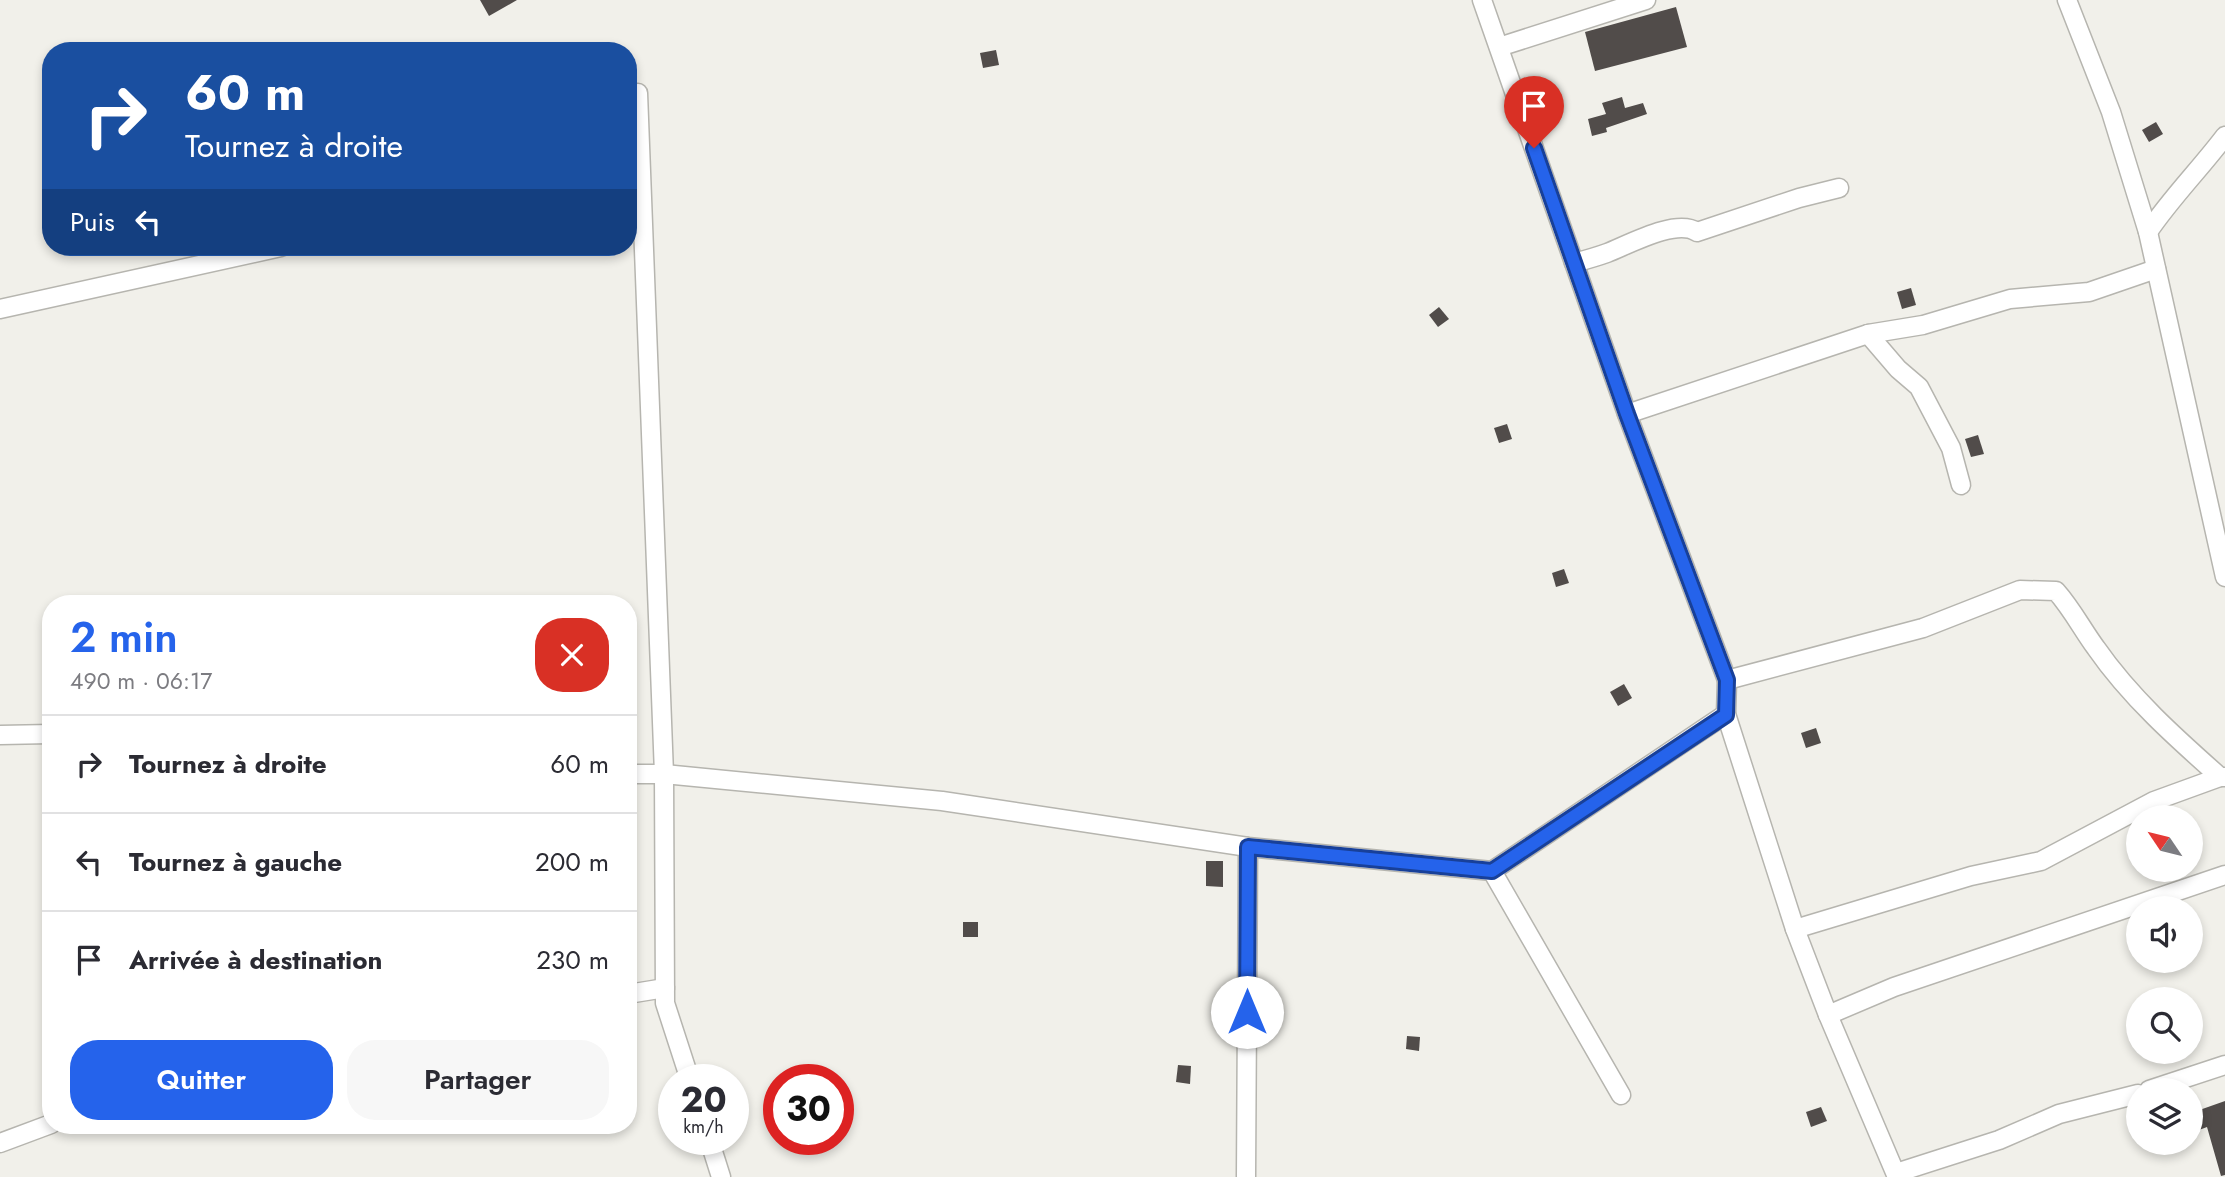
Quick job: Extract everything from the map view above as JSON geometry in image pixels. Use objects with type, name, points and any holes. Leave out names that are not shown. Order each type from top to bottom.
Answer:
[{"type":"street","points":[[1482,0],[1627,414],[1727,680],[1726,715],[1795,929],[1828,1015],[1897,1175],[1999,1140],[2059,1114],[2126,1097]]},
{"type":"street","points":[[1499,47],[1646,0]]},
{"type":"street","points":[[2067,0],[2111,112],[2148,232],[2225,577]]},
{"type":"street","points":[[637,108],[638,93]]},
{"type":"street","points":[[2148,232],[2163,209],[2200,170],[2225,136]]},
{"type":"street","points":[[1574,263],[1607,253],[1642,237],[1690,227],[1697,232],[1711,229],[1756,212],[1839,188]]},
{"type":"street","points":[[637,213],[664,774],[665,1003],[685,1064]]},
{"type":"street","points":[[0,309],[240,256]]},
{"type":"street","points":[[1627,414],[1868,334],[1923,325],[2011,299],[2089,292],[2156,269]]},
{"type":"street","points":[[1868,334],[1898,369],[1919,387],[1951,448],[1961,485]]},
{"type":"street","points":[[1727,680],[1923,628],[2020,590],[2056,591],[2072,609],[2096,649],[2164,727],[2222,777],[2154,801],[2041,861],[1971,876],[1795,929]]},
{"type":"street","points":[[637,774],[664,774],[942,801],[1248,847],[1492,871],[1726,715]]},
{"type":"street","points":[[0,735],[42,734]]},
{"type":"street","points":[[1246,1177],[1248,847]]},
{"type":"street","points":[[1492,871],[1621,1095]]},
{"type":"street","points":[[1828,1015],[1894,987],[2225,875]]},
{"type":"street","points":[[637,993],[665,988]]},
{"type":"street","points":[[2185,1078],[2225,1065]]},
{"type":"street","points":[[0,1143],[42,1127]]},
{"type":"street","points":[[714,1155],[721,1177]]},
{"type":"building","points":[[480,0],[517,0],[489,16]]},
{"type":"building","points":[[1676,7],[1687,47],[1595,71],[1585,32]]},
{"type":"building","points":[[996,50],[999,65],[983,68],[980,53]]},
{"type":"building","points":[[1622,97],[1625,108],[1643,103],[1647,114],[1606,128],[1607,132],[1592,136],[1588,119],[1606,114],[1602,103]]},
{"type":"building","points":[[2156,122],[2163,134],[2149,142],[2142,130]]},
{"type":"building","points":[[1911,288],[1916,305],[1902,309],[1897,292]]},
{"type":"building","points":[[1439,307],[1449,319],[1438,327],[1429,315]]},
{"type":"building","points":[[1507,424],[1512,439],[1499,443],[1494,428]]},
{"type":"building","points":[[1978,435],[1984,454],[1971,457],[1965,439]]},
{"type":"building","points":[[1564,569],[1569,583],[1556,587],[1552,573]]},
{"type":"building","points":[[1624,684],[1632,698],[1618,706],[1610,692]]},
{"type":"building","points":[[1816,728],[1821,743],[1806,748],[1801,733]]},
{"type":"building","points":[[1206,861],[1223,861],[1223,887],[1206,886]]},
{"type":"building","points":[[963,922],[978,922],[978,937],[963,937]]},
{"type":"building","points":[[1407,1036],[1420,1037],[1419,1051],[1406,1049]]},
{"type":"building","points":[[1178,1065],[1191,1066],[1190,1084],[1176,1082]]},
{"type":"building","points":[[2225,1101],[2225,1175],[2221,1176],[2207,1127],[2203,1128],[2203,1109]]},
{"type":"building","points":[[1821,1107],[1827,1121],[1811,1127],[1806,1112]]},
{"type":"route","points":[[1247,1012],[1248,847],[1492,871],[1726,715],[1727,680],[1627,414],[1534,148]]}]
